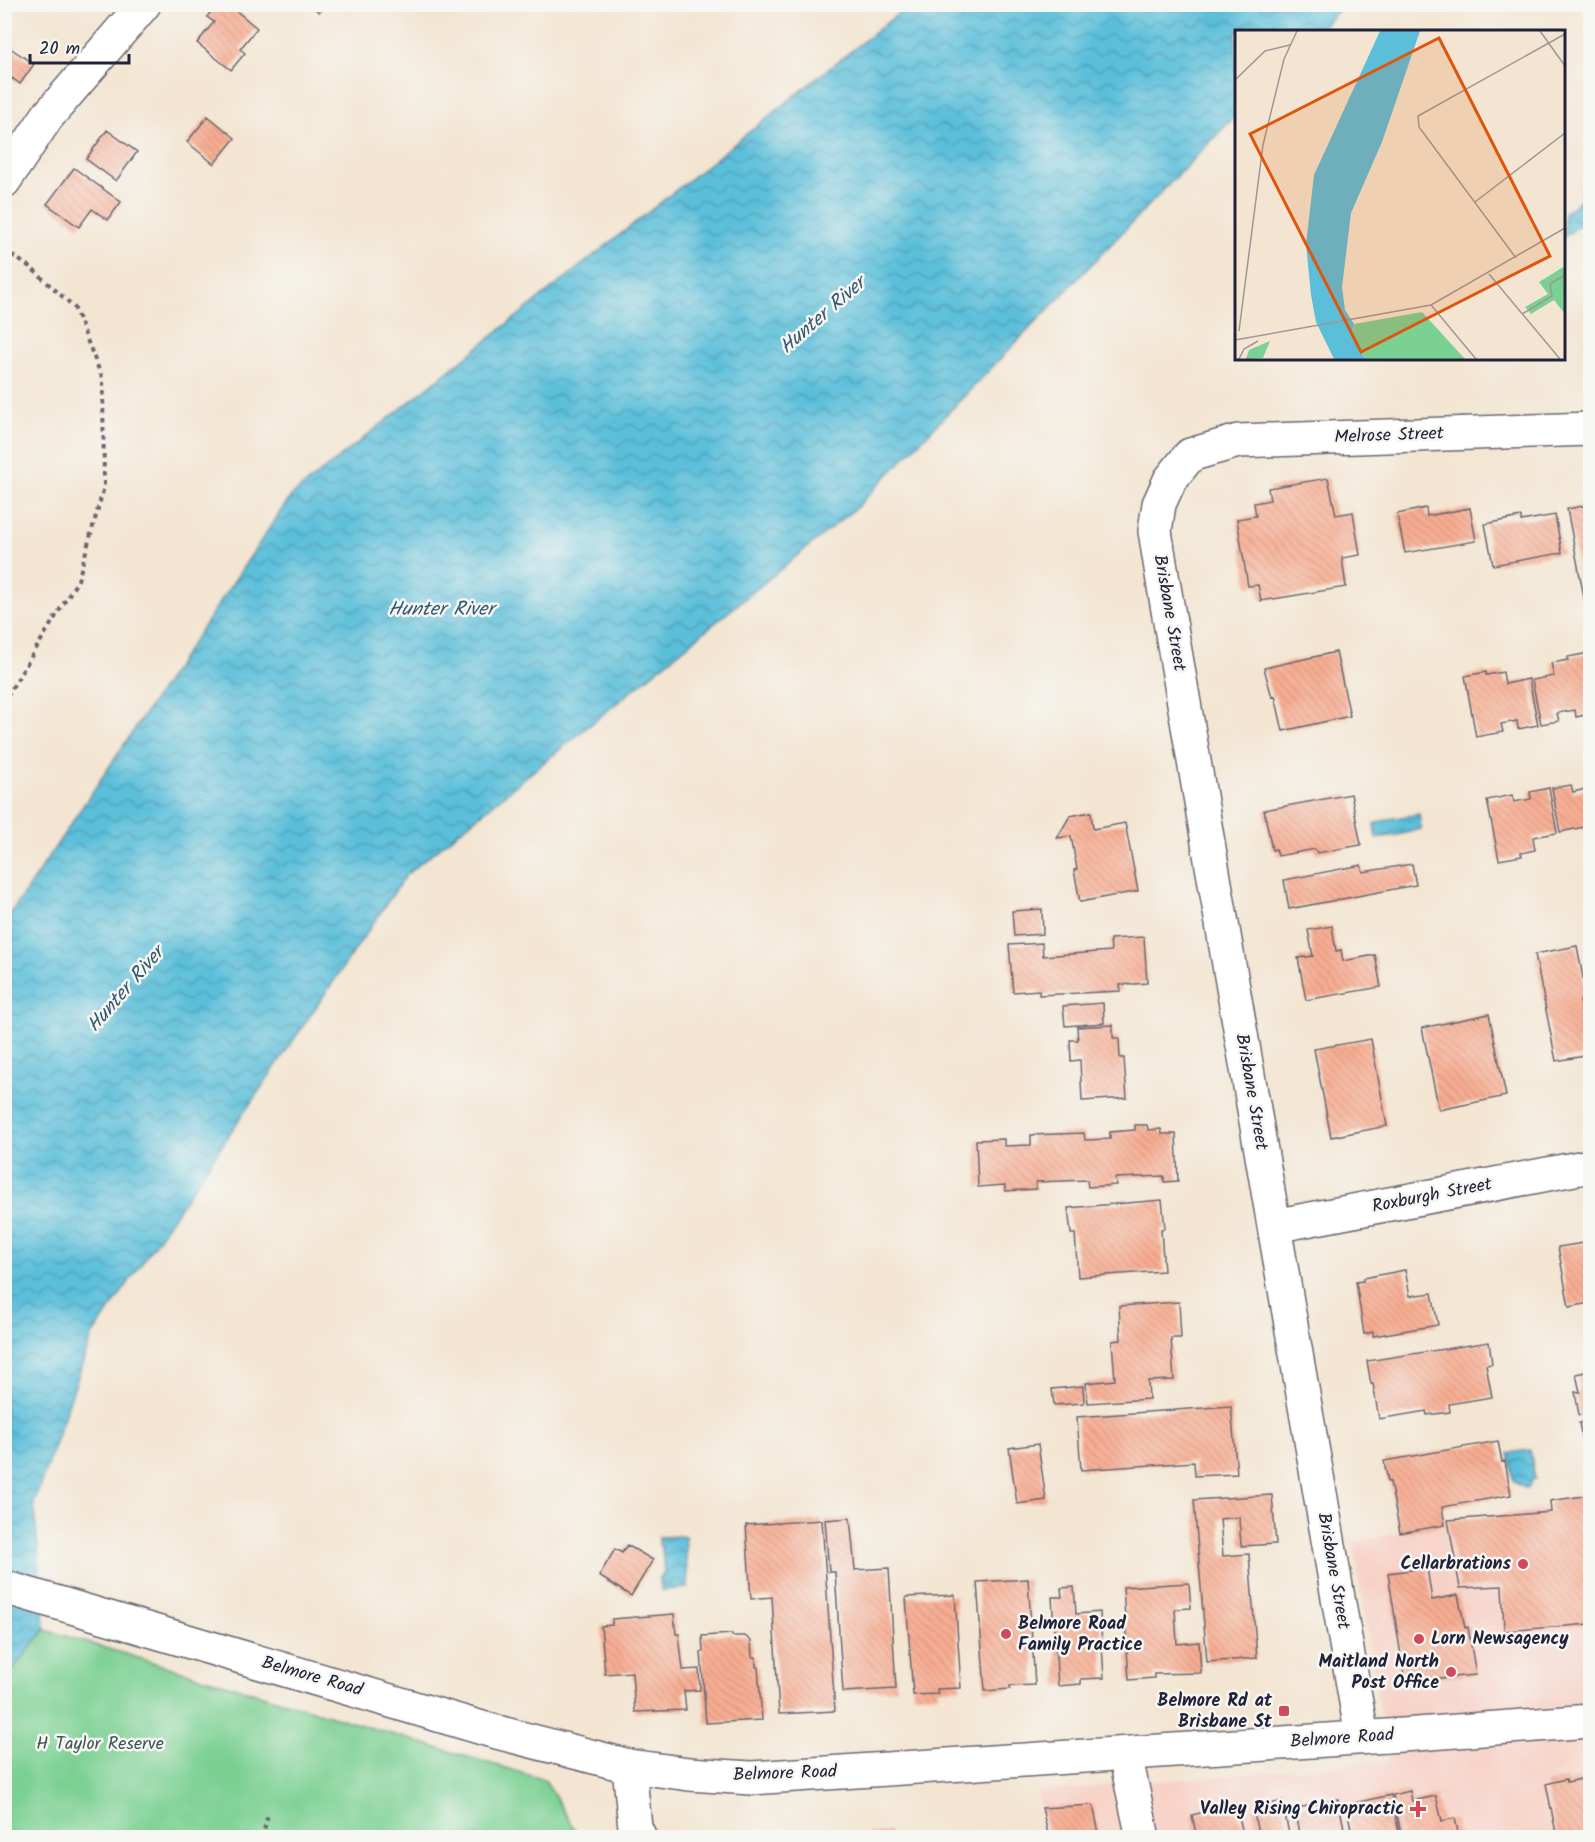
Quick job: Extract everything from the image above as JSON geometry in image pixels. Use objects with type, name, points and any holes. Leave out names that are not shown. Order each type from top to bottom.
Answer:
[{"type":"street","points":[[4,181],[47,117],[144,4]]},
{"type":"street","name":"Melrose Street","points":[[1190,455],[1238,441],[1590,429]]},
{"type":"street","name":"Brisbane Street","points":[[1190,455],[1170,480],[1159,504],[1155,531],[1362,1737]]},
{"type":"street","name":"Roxburgh Street","points":[[1274,1226],[1590,1166]]},
{"type":"street","name":"Belmore Road","points":[[4,1587],[489,1730],[629,1766],[689,1774],[751,1778],[1590,1721]]},
{"type":"street","points":[[1125,1754],[1143,1838]]},
{"type":"street","points":[[629,1766],[635,1827],[640,1838]]},
{"type":"path","points":[[4,250],[30,267],[74,307],[103,380],[104,487],[78,580],[4,701]]},
{"type":"path","points":[[262,1838],[268,1814]]},
{"type":"shaded area","points":[[1590,1497],[1590,1837],[1048,1837],[1037,1792],[1388,1761],[1353,1542]]},
{"type":"green space","name":"H Taylor Reserve","points":[[45,1630],[545,1780],[579,1837],[5,1838],[5,1679]]},
{"type":"water","name":"Hunter River","points":[[909,5],[1344,5],[1319,30],[1235,30],[1235,116],[857,507],[406,875],[92,1336],[34,1503],[45,1630],[5,1679],[5,922],[291,496]]},
{"type":"water","points":[[1590,193],[1590,217],[1565,236],[1565,212]]},
{"type":"water","points":[[1419,814],[1421,829],[1376,838],[1374,824]]},
{"type":"water","points":[[1530,1450],[1535,1479],[1529,1487],[1525,1488],[1514,1482],[1509,1453]]},
{"type":"water","points":[[685,1536],[688,1588],[661,1590],[660,1578],[664,1574],[659,1537]]},
{"type":"building","points":[[216,4],[228,4],[257,28],[240,49],[245,53],[231,70],[197,43],[214,22],[207,17]]},
{"type":"building","points":[[311,5],[327,5],[319,12]]},
{"type":"building","points":[[4,44],[34,64],[20,84],[12,78],[4,89]]},
{"type":"building","points":[[208,116],[235,138],[214,164],[187,142]]},
{"type":"building","points":[[107,130],[137,152],[116,181],[86,159]]},
{"type":"building","points":[[74,168],[121,202],[108,220],[92,209],[79,227],[47,204]]},
{"type":"building","points":[[1328,478],[1336,515],[1353,512],[1360,555],[1342,558],[1346,587],[1261,601],[1258,585],[1248,586],[1237,519],[1256,516],[1254,503],[1270,500],[1268,488]]},
{"type":"building","points":[[1588,505],[1590,516],[1590,617],[1588,618],[1567,509]]},
{"type":"building","points":[[1426,508],[1427,516],[1470,508],[1476,541],[1405,553],[1397,514]]},
{"type":"building","points":[[1555,515],[1562,553],[1493,565],[1485,524],[1521,517],[1521,521]]},
{"type":"building","points":[[1336,652],[1350,716],[1283,731],[1275,696],[1272,697],[1264,668]]},
{"type":"building","points":[[1589,653],[1590,714],[1576,717],[1575,710],[1557,713],[1559,721],[1541,724],[1532,680],[1554,676],[1551,663]]},
{"type":"building","points":[[1486,672],[1486,675],[1503,672],[1505,684],[1529,679],[1538,725],[1518,729],[1517,721],[1501,724],[1503,732],[1476,737],[1465,676]]},
{"type":"building","points":[[1571,785],[1573,792],[1590,788],[1590,839],[1586,840],[1584,827],[1560,832],[1552,788]]},
{"type":"building","points":[[1549,788],[1557,833],[1533,837],[1535,850],[1521,853],[1522,856],[1499,860],[1487,800],[1512,795],[1514,802],[1531,799],[1530,792]]},
{"type":"building","points":[[1351,794],[1361,845],[1317,853],[1315,849],[1278,856],[1276,849],[1272,850],[1264,810]]},
{"type":"building","points":[[1091,812],[1093,829],[1125,823],[1138,891],[1080,902],[1071,836],[1057,838],[1070,816]]},
{"type":"building","points":[[1412,864],[1416,885],[1289,909],[1284,880],[1361,865],[1363,872]]},
{"type":"building","points":[[1042,909],[1043,934],[1014,936],[1012,911]]},
{"type":"building","points":[[1332,926],[1336,951],[1341,950],[1343,961],[1375,955],[1381,987],[1306,1000],[1298,958],[1313,956],[1308,930]]},
{"type":"building","points":[[1144,937],[1147,983],[1120,985],[1121,991],[1039,995],[1039,990],[1013,992],[1009,945],[1042,943],[1043,956],[1111,951],[1110,939]]},
{"type":"building","points":[[1577,946],[1587,999],[1580,1001],[1583,1016],[1590,1015],[1590,1055],[1556,1061],[1535,954]]},
{"type":"building","points":[[1103,1003],[1104,1023],[1065,1026],[1063,1006]]},
{"type":"building","points":[[1489,1014],[1506,1096],[1439,1110],[1422,1028]]},
{"type":"building","points":[[1113,1025],[1113,1038],[1119,1038],[1120,1058],[1124,1058],[1127,1098],[1082,1101],[1080,1060],[1071,1061],[1070,1040],[1078,1040],[1077,1027]]},
{"type":"building","points":[[1371,1039],[1387,1126],[1331,1137],[1314,1049]]},
{"type":"building","points":[[1135,1125],[1147,1125],[1148,1130],[1161,1129],[1162,1134],[1176,1134],[1178,1181],[1164,1182],[1164,1176],[1115,1178],[1116,1185],[1088,1187],[1087,1180],[1036,1182],[1036,1189],[1005,1191],[1005,1185],[978,1187],[976,1140],[1004,1139],[1004,1146],[1031,1145],[1031,1135],[1084,1133],[1085,1140],[1110,1139],[1110,1132],[1135,1130]]},
{"type":"building","points":[[1162,1200],[1165,1228],[1161,1229],[1164,1271],[1078,1277],[1075,1234],[1071,1234],[1068,1208]]},
{"type":"building","points":[[1590,1242],[1590,1303],[1569,1307],[1558,1247]]},
{"type":"building","points":[[1405,1270],[1410,1296],[1432,1293],[1438,1325],[1373,1336],[1373,1332],[1364,1334],[1356,1282],[1363,1281],[1363,1278]]},
{"type":"building","points":[[1179,1302],[1181,1338],[1171,1338],[1174,1380],[1148,1381],[1149,1399],[1088,1403],[1086,1383],[1115,1380],[1112,1341],[1121,1340],[1119,1306]]},
{"type":"building","points":[[1489,1342],[1492,1364],[1486,1365],[1492,1397],[1449,1404],[1450,1412],[1427,1415],[1426,1411],[1379,1419],[1367,1361]]},
{"type":"building","points":[[1590,1371],[1590,1413],[1579,1415],[1575,1392],[1580,1392],[1576,1374]]},
{"type":"building","points":[[1083,1386],[1084,1403],[1054,1405],[1052,1389]]},
{"type":"building","points":[[1231,1406],[1237,1474],[1195,1476],[1194,1462],[1081,1470],[1077,1417]]},
{"type":"building","points":[[1590,1421],[1590,1474],[1589,1474],[1579,1423]]},
{"type":"building","points":[[1498,1441],[1502,1462],[1505,1461],[1511,1495],[1442,1507],[1445,1525],[1400,1533],[1384,1461]]},
{"type":"building","points":[[1038,1444],[1046,1500],[1017,1504],[1009,1448]]},
{"type":"building","points":[[1272,1495],[1276,1544],[1241,1546],[1239,1517],[1220,1519],[1223,1556],[1249,1554],[1257,1658],[1207,1662],[1194,1500]]},
{"type":"building","name":"Cellarbrations","points":[[1590,1495],[1590,1527],[1588,1528],[1590,1624],[1504,1631],[1502,1586],[1460,1588],[1448,1520],[1551,1512],[1550,1501]]},
{"type":"building","points":[[850,1518],[855,1570],[889,1568],[896,1689],[843,1692],[835,1572],[829,1572],[825,1520]]},
{"type":"building","points":[[822,1520],[835,1711],[779,1714],[772,1597],[751,1599],[746,1525]]},
{"type":"building","points":[[627,1545],[653,1560],[631,1596],[599,1576],[615,1549],[622,1553]]},
{"type":"building","name":"Lorn Newsagency","points":[[1427,1568],[1432,1600],[1458,1595],[1465,1628],[1468,1627],[1476,1675],[1405,1681],[1388,1573]]},
{"type":"building","name":"Belmore Road Family Practice","points":[[1028,1579],[1035,1685],[1010,1686],[1010,1689],[985,1691],[977,1582]]},
{"type":"building","points":[[1189,1583],[1191,1608],[1175,1609],[1177,1644],[1199,1642],[1201,1673],[1154,1674],[1154,1678],[1129,1680],[1123,1587]]},
{"type":"building","points":[[1074,1587],[1076,1614],[1100,1612],[1104,1678],[1081,1679],[1081,1684],[1058,1686],[1052,1597],[1062,1597],[1061,1588]]},
{"type":"building","points":[[955,1595],[961,1688],[937,1689],[938,1694],[913,1695],[906,1597]]},
{"type":"building","points":[[674,1614],[683,1670],[699,1669],[700,1690],[684,1691],[686,1710],[635,1712],[632,1672],[605,1674],[601,1626],[612,1625],[612,1619]]},
{"type":"building","points":[[732,1634],[732,1636],[745,1636],[751,1641],[752,1657],[756,1657],[756,1667],[758,1667],[762,1720],[706,1723],[702,1636]]},
{"type":"building","points":[[1590,1777],[1590,1838],[1557,1838],[1546,1784]]},
{"type":"building","name":"Valley Rising Chiropractic","points":[[1410,1791],[1412,1801],[1436,1796],[1442,1821],[1455,1818],[1459,1838],[1402,1838],[1393,1795]]},
{"type":"building","points":[[1391,1795],[1400,1838],[1353,1838],[1346,1805]]},
{"type":"building","points":[[1338,1799],[1346,1838],[1300,1838],[1294,1809]]},
{"type":"building","points":[[1282,1801],[1290,1838],[1259,1838],[1253,1809]]},
{"type":"building","points":[[1236,1804],[1244,1838],[1197,1838],[1192,1815]]},
{"type":"building","points":[[1093,1805],[1100,1838],[1049,1838],[1042,1808]]},
{"type":"building","points":[[890,1832],[890,1838],[852,1838],[852,1836]]},
{"type":"building","points":[[966,1832],[967,1838],[926,1838],[926,1836]]},
{"type":"place","name":"Cellarbrations","points":[[1523,1564]]},
{"type":"place","name":"Belmore Road Family Practice","points":[[1006,1634]]},
{"type":"place","name":"Lorn Newsagency","points":[[1419,1639]]},
{"type":"place","name":"Maitland North Post Office","points":[[1451,1672]]},
{"type":"place","name":"Belmore Rd at Brisbane St","points":[[1284,1711]]},
{"type":"place","name":"Valley Rising Chiropractic","points":[[1418,1809]]}]
